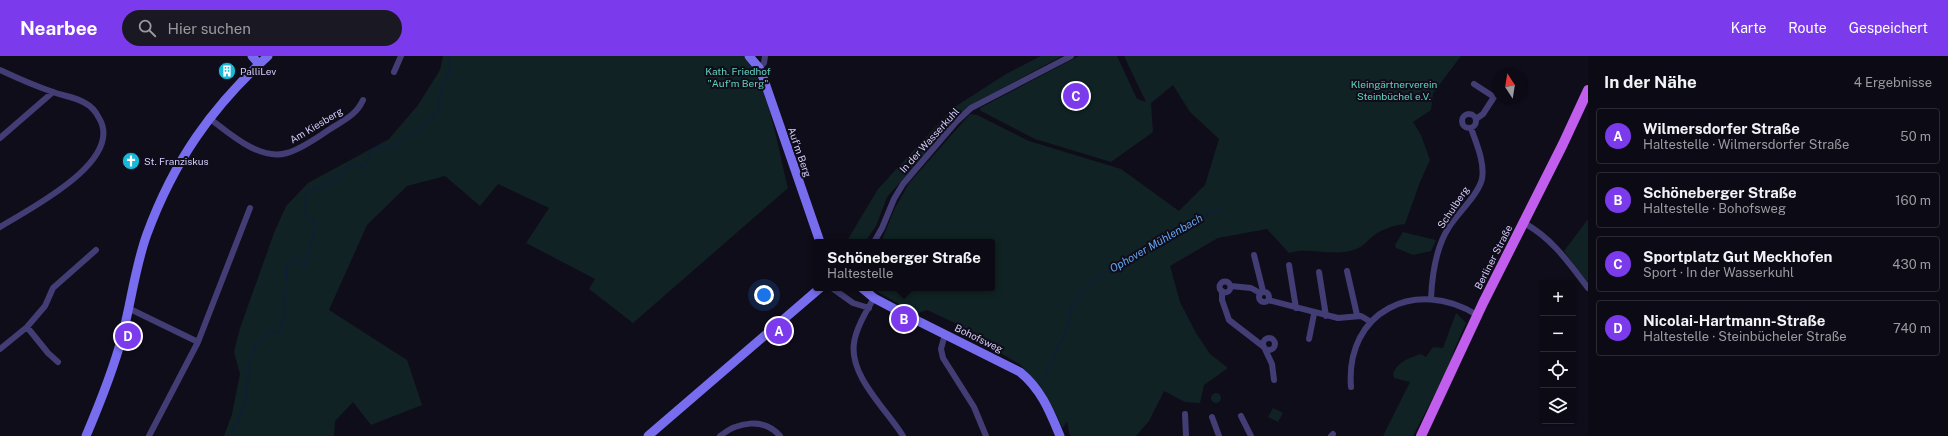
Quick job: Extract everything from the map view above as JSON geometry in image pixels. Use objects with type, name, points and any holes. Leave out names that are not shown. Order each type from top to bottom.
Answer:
[{"type":"main road","name":"Berliner Straße","points":[[1421,436],[1478,315],[1585,103],[1588,90]]},
{"type":"street","points":[[252,56],[259,64]]},
{"type":"street","points":[[86,436],[109,380],[122,336],[146,235],[164,192],[184,154],[209,118],[238,83],[268,56]]},
{"type":"street","points":[[394,72],[401,56]]},
{"type":"street","name":"Auf'm Berg","points":[[749,56],[759,68],[819,239]]},
{"type":"street","points":[[759,68],[764,63],[765,56]]},
{"type":"street","name":"In der Wasserkuhl","points":[[876,239],[894,199],[903,184],[951,128],[971,108],[1071,56]]},
{"type":"street","points":[[0,70],[53,92],[85,102],[96,112],[102,122],[104,130],[104,140],[98,153],[81,172],[53,195],[0,227]]},
{"type":"street","points":[[1470,128],[1475,125],[1476,119],[1483,114],[1494,97],[1474,84]]},
{"type":"street","points":[[0,138],[53,92]]},
{"type":"street","name":"Am Kiesberg","points":[[209,118],[259,151],[273,155],[282,154],[304,145],[357,112],[363,100]]},
{"type":"street","name":"Schulberg","points":[[1431,299],[1434,267],[1448,228],[1477,189],[1482,178],[1481,159],[1470,128],[1463,125],[1463,118],[1468,114],[1473,115],[1476,119]]},
{"type":"street","points":[[149,436],[198,342],[250,208]]},
{"type":"street","points":[[1524,223],[1547,237],[1588,288]]},
{"type":"street","points":[[0,349],[27,327],[45,306],[53,288],[96,250]]},
{"type":"street","points":[[1254,255],[1262,292]]},
{"type":"street","points":[[1289,265],[1296,308]]},
{"type":"street","points":[[1347,271],[1357,315]]},
{"type":"street","points":[[1319,272],[1326,316]]},
{"type":"street","points":[[1274,380],[1272,364],[1264,347],[1229,320],[1222,300],[1220,286],[1222,282],[1228,282],[1231,286],[1251,288],[1268,294],[1268,300],[1314,314],[1338,318],[1357,315],[1365,317],[1371,322]]},
{"type":"street","points":[[1222,292],[1229,291],[1231,286]]},
{"type":"street","points":[[648,436],[817,291]]},
{"type":"street","points":[[836,291],[853,303],[869,308]]},
{"type":"street","name":"Bohofsweg","points":[[866,291],[874,298],[1004,362],[1020,372],[1030,380],[1048,406],[1060,436]]},
{"type":"street","points":[[874,298],[854,342],[854,360],[862,378],[904,436]]},
{"type":"street","points":[[1351,387],[1351,374],[1355,350],[1363,333],[1371,322],[1387,309],[1405,301],[1431,299],[1452,302],[1478,315]]},
{"type":"street","points":[[128,308],[198,342]]},
{"type":"street","points":[[1309,339],[1314,314]]},
{"type":"street","points":[[27,327],[48,353],[58,362]]},
{"type":"street","points":[[945,334],[941,349],[943,358],[974,407],[986,436]]},
{"type":"street","points":[[1185,414],[1186,436]]},
{"type":"street","points":[[1241,416],[1251,436]]},
{"type":"street","points":[[1212,417],[1219,436]]},
{"type":"street","points":[[720,436],[737,426],[752,423],[767,426],[780,436]]},
{"type":"green space","name":"Kath. Friedhof \"Auf'm Berg\"","points":[[443,56],[744,56],[753,69],[760,84],[772,119],[788,188],[633,323],[589,289],[595,279],[526,243],[549,208],[498,184],[480,206],[445,176],[407,186],[367,225],[329,310],[407,360],[422,405],[371,425],[353,402],[335,421],[334,436],[224,436],[232,414],[240,374],[234,352],[240,328],[274,233],[286,206],[308,183],[389,139],[418,105],[440,70]]},
{"type":"green space","points":[[1041,56],[1062,56],[969,106],[887,197],[876,226],[867,239],[848,239],[878,189],[953,108],[1006,74]]},
{"type":"green space","name":"Kleingärtnerverein Steinbüchel e.V.","points":[[1079,56],[1117,56],[1137,99],[1146,102],[1124,56],[1461,56],[1433,93],[1431,110],[1413,122],[1421,135],[1430,160],[1420,182],[1405,224],[1392,226],[1380,231],[1359,248],[1339,252],[1297,251],[1289,253],[1267,229],[1218,238],[1170,266],[1180,302],[1196,333],[1210,354],[1228,368],[1204,385],[1200,403],[1185,402],[1164,391],[1149,421],[1136,436],[1070,436],[1067,421],[1063,428],[1050,403],[1021,365],[976,339],[968,329],[927,310],[916,314],[877,291],[995,291],[995,239],[882,239],[894,210],[909,183],[970,114],[977,115],[1029,141],[1121,169],[1179,211],[1205,185],[1219,139],[1190,112],[1173,85],[1151,103],[1153,132],[1111,162],[1035,139],[981,111],[980,108]]},
{"type":"green space","points":[[1588,219],[1588,284],[1564,251]]},
{"type":"green space","points":[[1403,232],[1436,240],[1431,251],[1413,255],[1396,248],[1395,245]]},
{"type":"green space","points":[[1456,313],[1466,323],[1454,350],[1451,363],[1413,436],[1383,436],[1410,382],[1394,378],[1393,373],[1395,369],[1405,360],[1421,354],[1426,357],[1433,347],[1443,348]]},
{"type":"green space","points":[[1214,393],[1218,393],[1221,398],[1218,403],[1214,403],[1211,400],[1211,396]]},
{"type":"green space","points":[[1273,408],[1283,413],[1278,422],[1268,417]]},
{"type":"waterway","points":[[231,436],[246,400],[249,362],[255,345],[270,334],[282,330],[287,267],[296,258],[305,266],[316,225],[303,211],[308,190],[327,186],[351,165],[363,166],[369,159],[370,152],[378,147],[395,145],[431,119],[437,111],[444,81],[450,71],[449,56]]},
{"type":"waterway","name":"Ophover Mühlenbach","points":[[1041,386],[1067,327],[1073,304],[1081,292],[1096,279],[1138,251],[1219,208]]},
{"type":"place","name":"PalliLev","points":[[227,71]]},
{"type":"place","name":"Sportplatz Gut Meckhofen","points":[[1076,96]]},
{"type":"place","name":"St. Franziskus","points":[[131,161]]},
{"type":"place","name":"Schöneberger Straße","points":[[904,319]]},
{"type":"place","name":"Wilmersdorfer Straße","points":[[779,331]]},
{"type":"place","name":"Nicolai-Hartmann-Straße","points":[[128,336]]}]
